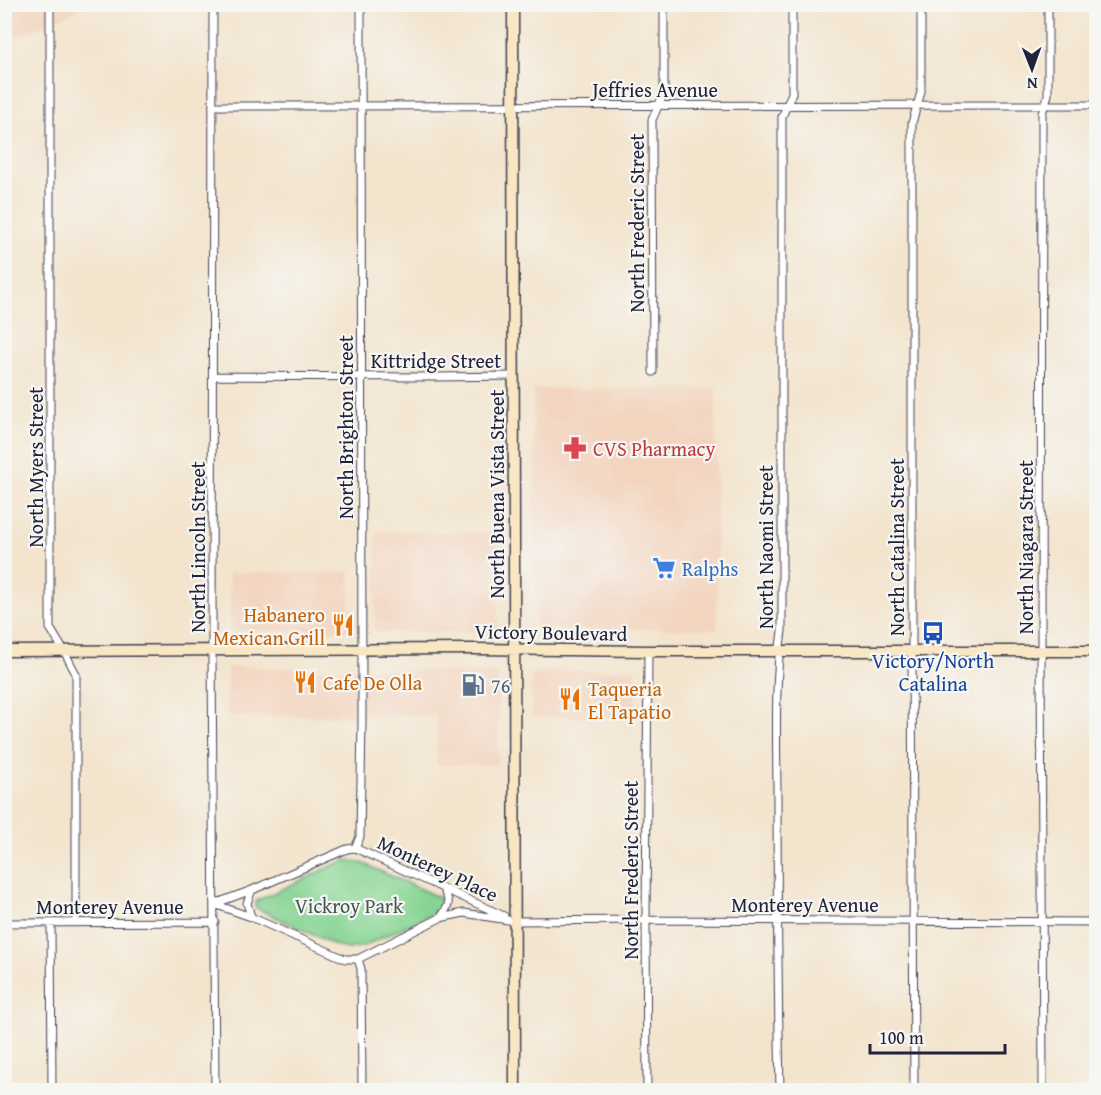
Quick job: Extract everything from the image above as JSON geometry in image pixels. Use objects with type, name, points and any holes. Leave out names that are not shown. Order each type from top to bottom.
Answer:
[{"type":"main road","name":"North Buena Vista Street","points":[[513,4],[515,1090]]},
{"type":"main road","name":"Victory Boulevard","points":[[4,651],[514,649],[1096,651]]},
{"type":"street","name":"North Myers Street","points":[[50,4],[50,628],[76,674],[76,923]]},
{"type":"street","name":"North Lincoln Street","points":[[213,4],[212,651],[215,1090]]},
{"type":"street","name":"North Brighton Street","points":[[356,848],[360,837],[362,721],[361,4]]},
{"type":"street","name":"North Frederic Street","points":[[653,372],[652,120],[663,93],[664,4]]},
{"type":"street","name":"North Naomi Street","points":[[780,1090],[777,710],[782,631],[782,117],[792,93],[792,4]]},
{"type":"street","name":"North Catalina Street","points":[[914,1090],[912,123],[921,92],[921,4]]},
{"type":"street","name":"North Niagara Street","points":[[1043,1090],[1042,113],[1048,95],[1048,4]]},
{"type":"street","name":"Jeffries Avenue","points":[[213,106],[1096,105]]},
{"type":"street","name":"Kittridge Street","points":[[214,376],[514,376]]},
{"type":"street","name":"North Frederic Street","points":[[647,1090],[648,651]]},
{"type":"street","name":"Monterey Place","points":[[214,904],[347,849],[356,848],[514,921]]},
{"type":"street","points":[[440,918],[448,906],[449,899],[443,889]]},
{"type":"street","points":[[251,917],[247,903],[252,890]]},
{"type":"street","points":[[214,904],[251,917],[345,959],[358,959],[361,969],[362,1090]]},
{"type":"street","name":"Monterey Avenue","points":[[358,959],[440,918],[464,913],[514,921],[1096,922]]},
{"type":"street","name":"Monterey Avenue","points":[[4,922],[214,922]]},
{"type":"street","points":[[51,923],[52,1090]]},
{"type":"shaded area","points":[[5,5],[91,5],[5,42]]},
{"type":"shaded area","points":[[716,388],[717,629],[536,629],[533,389]]},
{"type":"shaded area","points":[[376,531],[498,533],[498,632],[380,632],[375,629]]},
{"type":"shaded area","points":[[350,572],[350,631],[235,631],[231,627],[229,573]]},
{"type":"shaded area","points":[[227,667],[494,672],[498,677],[498,765],[437,765],[435,715],[227,716]]},
{"type":"shaded area","points":[[636,670],[636,717],[532,717],[531,678],[538,671]]},
{"type":"green space","name":"Vickroy Park","points":[[345,860],[360,862],[438,897],[443,905],[440,910],[364,946],[348,949],[339,947],[255,907],[256,901]]},
{"type":"place","name":"CVS Pharmacy","points":[[575,448]]},
{"type":"place","name":"Ralphs","points":[[664,568]]},
{"type":"place","name":"Habanero Mexican Grill","points":[[343,625]]},
{"type":"place","name":"Victory/North Catalina","points":[[933,633]]},
{"type":"place","name":"Cafe De Olla","points":[[305,682]]},
{"type":"place","name":"76","points":[[473,685]]},
{"type":"place","name":"Taqueria El Tapatio","points":[[570,699]]}]
